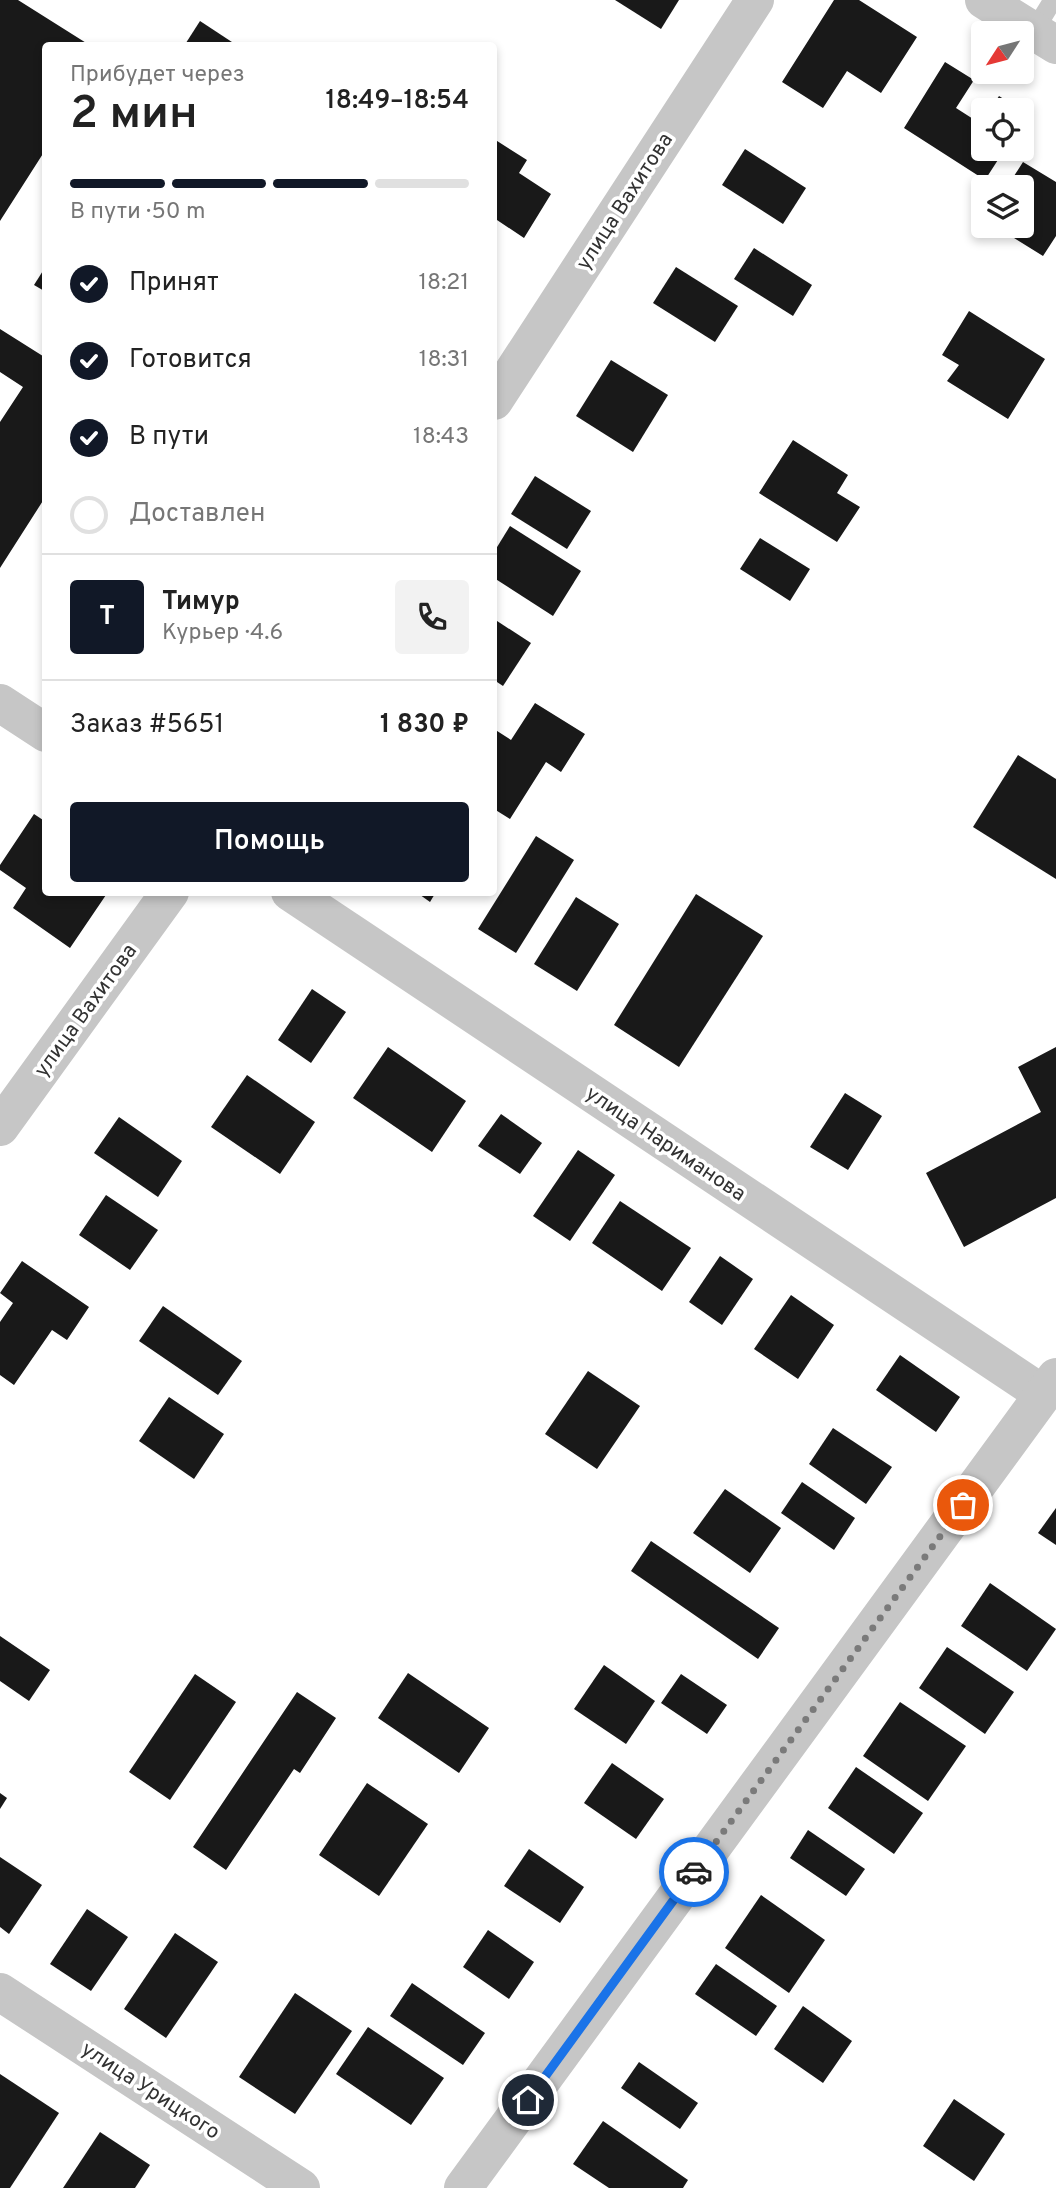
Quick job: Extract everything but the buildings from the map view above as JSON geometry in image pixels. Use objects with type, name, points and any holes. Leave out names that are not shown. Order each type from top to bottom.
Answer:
[{"type":"street","name":"улица Вахитова","points":[[497,396],[755,0]]},
{"type":"street","points":[[984,0],[1048,25]]},
{"type":"street","points":[[0,703],[42,730]]},
{"type":"street","name":"улица Вахитова","points":[[0,1127],[167,896]]},
{"type":"street","name":"улица Нариманова","points":[[296,896],[1050,1386]]},
{"type":"street","points":[[463,2188],[1050,1386]]},
{"type":"street","name":"улица Урицкого","points":[[0,1992],[302,2188]]},
{"type":"way so far","points":[[694,1872],[963,1505]]},
{"type":"route","points":[[528,2100],[694,1872]]}]
